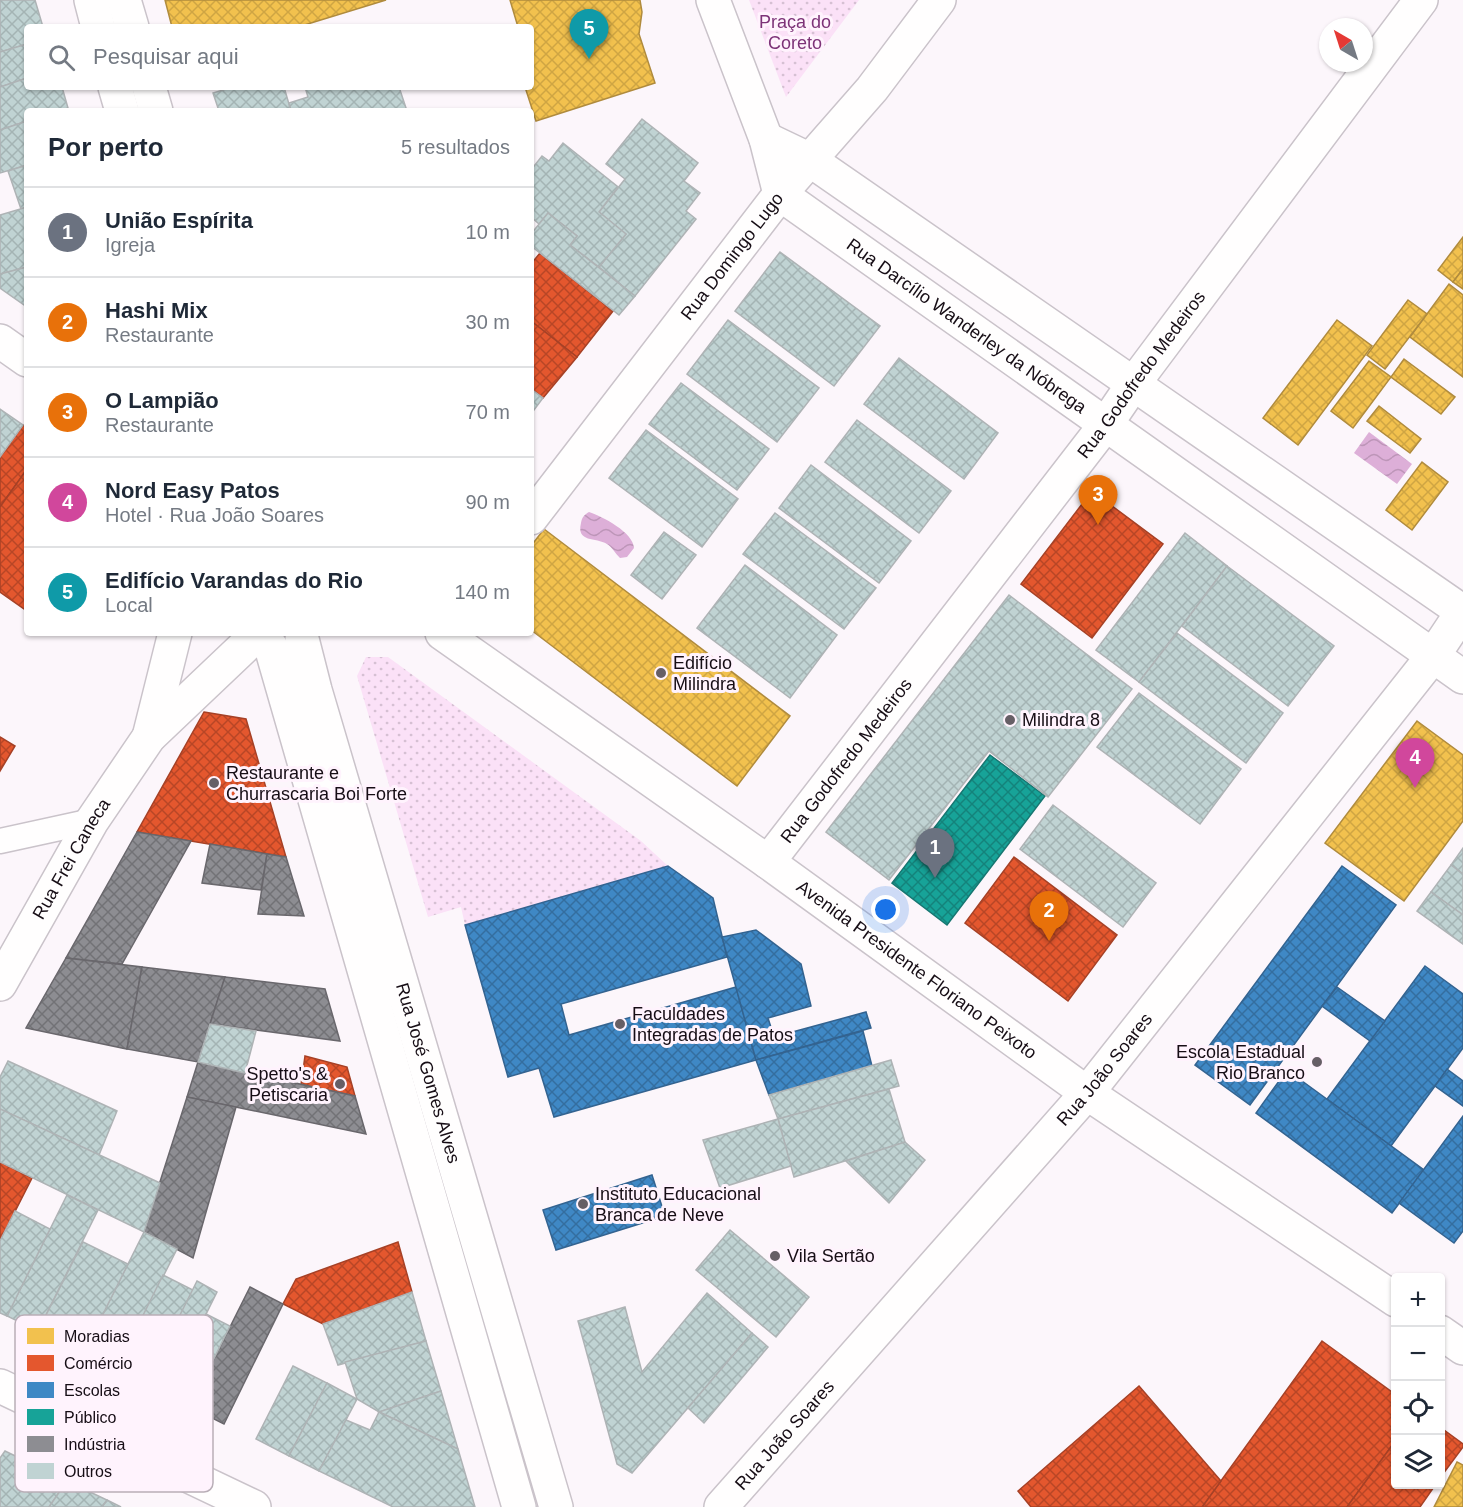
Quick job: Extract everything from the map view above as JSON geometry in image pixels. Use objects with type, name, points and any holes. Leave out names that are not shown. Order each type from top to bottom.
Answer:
[{"type":"street","points":[[91,0],[97,24]]},
{"type":"street","points":[[124,0],[131,24]]},
{"type":"street","points":[[713,0],[766,139],[780,194]]},
{"type":"street","name":"Rua Domingo Lugo","points":[[534,514],[780,194],[872,89],[939,0]]},
{"type":"street","name":"Rua Godofredo Medeiros","points":[[768,862],[1106,424],[1134,382],[1421,0]]},
{"type":"street","points":[[116,90],[121,108]]},
{"type":"street","points":[[150,90],[155,108]]},
{"type":"street","points":[[766,139],[810,160],[1134,382],[1463,612]]},
{"type":"street","name":"Rua Darcílio Wanderley da Nóbrega","points":[[780,194],[1463,677]]},
{"type":"street","points":[[0,341],[24,358]]},
{"type":"street","name":"Rua João Soares","points":[[721,1507],[1087,1093],[1433,656],[1463,612]]},
{"type":"street","name":"Rua Frei Caneca","points":[[149,737],[174,636]]},
{"type":"street","name":"Avenida Presidente Floriano Peixoto","points":[[447,636],[768,862],[1087,1093],[1391,1297]]},
{"type":"street","name":"Rua Frei Caneca","points":[[0,984],[92,821],[149,737],[271,639]]},
{"type":"street","name":"Rua José Gomes Alves","points":[[271,639],[519,1507]]},
{"type":"street","name":"Rua José Gomes Alves","points":[[271,639],[315,690],[555,1507]]},
{"type":"street","points":[[1445,1335],[1463,1347]]},
{"type":"street","points":[[0,1386],[15,1393]]},
{"type":"street","points":[[213,1487],[254,1507]]},
{"type":"lane","points":[[0,841],[92,821]]},
{"type":"green space","name":"Praça do Coreto","points":[[749,0],[859,0],[786,97]]},
{"type":"green space","points":[[366,657],[388,657],[641,841],[668,866],[465,925],[461,907],[428,917],[357,676]]},
{"type":"water","points":[[1369,432],[1412,464],[1397,484],[1354,453]]},
{"type":"water","points":[[589,512],[609,521],[629,536],[634,548],[627,557],[620,558],[607,544],[581,534],[582,519]]},
{"type":"building: Moradias","points":[[165,0],[386,0],[308,24],[171,24]]},
{"type":"building: Moradias","points":[[510,0],[640,0],[642,12],[639,34],[655,83],[536,121],[534,108],[532,108],[526,90],[534,90],[534,24],[517,24]]},
{"type":"building: Moradias","points":[[1463,237],[1463,269],[1453,282],[1438,270]]},
{"type":"building: Moradias","points":[[1463,269],[1463,289],[1453,282]]},
{"type":"building: Moradias","points":[[1449,284],[1463,295],[1463,377],[1410,337]]},
{"type":"building: Moradias","points":[[1408,300],[1427,314],[1385,369],[1367,355]]},
{"type":"building: Moradias","points":[[1337,320],[1372,346],[1298,445],[1263,418]]},
{"type":"building: Moradias","points":[[1404,359],[1455,397],[1441,414],[1391,377]]},
{"type":"building: Moradias","points":[[1369,361],[1391,377],[1353,428],[1331,411]]},
{"type":"building: Moradias","points":[[1379,406],[1421,439],[1410,453],[1367,421]]},
{"type":"building: Moradias","points":[[1422,462],[1448,482],[1412,530],[1386,510]]},
{"type":"building: Moradias","name":"Edifício Milindra","points":[[544,529],[790,716],[737,786],[534,632],[534,542]]},
{"type":"building: Moradias","points":[[1417,721],[1463,755],[1463,821],[1404,901],[1325,843]]},
{"type":"building: Moradias","points":[[1457,1462],[1463,1465],[1463,1507],[1434,1507]]},
{"type":"building: Comércio","points":[[540,253],[613,311],[577,357],[534,323],[534,260]]},
{"type":"building: Comércio","points":[[534,323],[577,357],[543,398],[534,391]]},
{"type":"building: Comércio","points":[[23,425],[24,473],[0,507],[0,457]]},
{"type":"building: Comércio","points":[[24,473],[24,609],[0,592],[0,507]]},
{"type":"building: Comércio","points":[[1092,491],[1163,544],[1092,638],[1021,584]]},
{"type":"building: Comércio","points":[[204,712],[246,719],[286,857],[137,832]]},
{"type":"building: Comércio","points":[[0,737],[15,746],[0,771]]},
{"type":"building: Comércio","points":[[1014,857],[1117,935],[1068,1001],[965,923]]},
{"type":"building: Comércio","points":[[305,1056],[347,1067],[355,1096],[301,1085]]},
{"type":"building: Comércio","points":[[0,1162],[32,1178],[0,1241]]},
{"type":"building: Comércio","points":[[398,1242],[412,1292],[323,1324],[283,1304],[296,1279]]},
{"type":"building: Comércio","points":[[1322,1341],[1391,1391],[1391,1447],[1347,1507],[1202,1507]]},
{"type":"building: Comércio","points":[[1139,1386],[1221,1481],[1202,1507],[1031,1507],[1018,1491]]},
{"type":"building: Comércio","points":[[1445,1431],[1463,1444],[1445,1471]]},
{"type":"building: Comércio","points":[[1391,1447],[1391,1489],[1433,1489],[1420,1507],[1347,1507]]},
{"type":"building: Escolas","name":"Faculdades Integradas de Patos","points":[[668,866],[713,898],[727,957],[561,1004],[569,1035],[736,987],[756,1060],[554,1117],[539,1068],[508,1077],[465,925]]},
{"type":"building: Escolas","points":[[1342,866],[1396,905],[1250,1105],[1195,1065]]},
{"type":"building: Escolas","points":[[756,930],[801,964],[811,1006],[768,1018],[774,1037],[866,1012],[871,1028],[756,1060],[722,937]]},
{"type":"building: Escolas","points":[[1425,966],[1463,994],[1463,1048],[1391,1146],[1327,1099]]},
{"type":"building: Escolas","points":[[1337,987],[1385,1021],[1370,1041],[1322,1006]]},
{"type":"building: Escolas","points":[[863,1031],[872,1066],[769,1095],[756,1060]]},
{"type":"building: Escolas","points":[[1447,1069],[1463,1081],[1463,1106],[1435,1086]]},
{"type":"building: Escolas","points":[[1287,1070],[1424,1170],[1392,1213],[1256,1113]]},
{"type":"building: Escolas","points":[[1463,1116],[1463,1231],[1454,1243],[1399,1203]]},
{"type":"building: Escolas","points":[[652,1175],[665,1216],[556,1250],[543,1210]]},
{"type":"building: Público","points":[[990,755],[1045,796],[947,925],[892,883]]},
{"type":"building: Indústria","points":[[137,832],[191,841],[122,964],[66,958]]},
{"type":"building: Indústria","points":[[210,844],[267,854],[261,890],[202,883]]},
{"type":"building: Indústria","points":[[267,854],[286,857],[304,916],[258,914]]},
{"type":"building: Indústria","points":[[66,958],[142,967],[127,1049],[26,1028]]},
{"type":"building: Indústria","points":[[142,967],[225,977],[198,1062],[127,1049]]},
{"type":"building: Indústria","points":[[225,977],[325,989],[340,1041],[210,1024]]},
{"type":"building: Indústria","points":[[198,1062],[355,1096],[366,1134],[187,1097]]},
{"type":"building: Indústria","points":[[187,1097],[236,1107],[193,1258],[144,1232]]},
{"type":"building: Indústria","points":[[250,1287],[283,1304],[224,1424],[213,1418],[213,1361]]},
{"type":"building: Outros","points":[[0,0],[35,0],[42,24],[24,24],[24,45],[0,52]]},
{"type":"building: Outros","points":[[24,45],[24,79],[0,87],[0,52]]},
{"type":"building: Outros","points":[[24,79],[24,90],[63,90],[68,108],[24,108],[24,122],[0,130],[0,87]]},
{"type":"building: Outros","points":[[223,90],[285,90],[290,108],[218,108],[213,93]]},
{"type":"building: Outros","points":[[306,90],[400,90],[406,108],[290,108],[289,103],[308,97]]},
{"type":"building: Outros","points":[[642,119],[698,163],[684,181],[700,193],[686,211],[696,219],[635,296],[599,267],[626,234],[599,212],[625,179],[606,164]]},
{"type":"building: Outros","points":[[24,122],[24,166],[0,173],[0,130]]},
{"type":"building: Outros","points":[[563,143],[618,187],[599,212],[626,234],[599,267],[570,245],[577,236],[548,213],[539,224],[534,220],[534,166],[542,156],[549,161]]},
{"type":"building: Outros","points":[[24,166],[24,208],[21,209],[8,171]]},
{"type":"building: Outros","points":[[24,208],[24,268],[0,274],[0,215]]},
{"type":"building: Outros","points":[[548,213],[577,236],[570,245],[635,296],[619,315],[534,248],[534,230]]},
{"type":"building: Outros","points":[[780,252],[880,326],[834,386],[735,311]]},
{"type":"building: Outros","points":[[24,268],[24,305],[0,288],[0,274]]},
{"type":"building: Outros","points":[[728,320],[819,388],[777,442],[687,374]]},
{"type":"building: Outros","points":[[899,358],[998,433],[964,479],[864,404]]},
{"type":"building: Outros","points":[[681,383],[769,449],[737,490],[649,424]]},
{"type":"building: Outros","points":[[534,391],[543,398],[534,410]]},
{"type":"building: Outros","points":[[0,409],[23,425],[0,457]]},
{"type":"building: Outros","points":[[857,420],[951,491],[919,533],[825,462]]},
{"type":"building: Outros","points":[[646,430],[738,499],[702,547],[609,478]]},
{"type":"building: Outros","points":[[811,465],[911,541],[879,583],[779,508]]},
{"type":"building: Outros","points":[[775,513],[876,588],[844,629],[743,554]]},
{"type":"building: Outros","points":[[664,532],[696,555],[662,599],[631,575]]},
{"type":"building: Outros","points":[[1185,533],[1227,566],[1139,682],[1096,650]]},
{"type":"building: Outros","points":[[745,565],[837,635],[790,698],[697,628]]},
{"type":"building: Outros","points":[[1227,566],[1334,646],[1288,706],[1182,626]]},
{"type":"building: Outros","name":"Milindra 8","points":[[1009,595],[1132,689],[1048,797],[989,751],[889,880],[826,832]]},
{"type":"building: Outros","points":[[1177,633],[1283,713],[1246,763],[1139,682]]},
{"type":"building: Outros","points":[[1139,693],[1241,769],[1200,824],[1097,747]]},
{"type":"building: Outros","points":[[1053,805],[1156,883],[1123,927],[1020,849]]},
{"type":"building: Outros","points":[[1463,848],[1463,874],[1451,865]]},
{"type":"building: Outros","points":[[1451,865],[1463,874],[1463,915],[1431,892]]},
{"type":"building: Outros","points":[[1431,892],[1463,915],[1463,944],[1417,911]]},
{"type":"building: Outros","points":[[210,1024],[256,1031],[245,1073],[198,1062]]},
{"type":"building: Outros","points":[[891,1060],[899,1086],[778,1119],[769,1095]]},
{"type":"building: Outros","points":[[8,1061],[117,1111],[99,1155],[0,1109],[0,1077]]},
{"type":"building: Outros","points":[[889,1089],[905,1142],[794,1177],[778,1119]]},
{"type":"building: Outros","points":[[0,1109],[160,1183],[144,1232],[0,1162]]},
{"type":"building: Outros","points":[[778,1119],[791,1166],[720,1188],[703,1140]]},
{"type":"building: Outros","points":[[905,1142],[925,1160],[889,1203],[846,1161]]},
{"type":"building: Outros","points":[[67,1195],[98,1210],[46,1315],[15,1315],[15,1320],[7,1316]]},
{"type":"building: Outros","points":[[15,1211],[50,1229],[7,1316],[0,1313],[0,1241]]},
{"type":"building: Outros","points":[[730,1230],[809,1297],[776,1337],[696,1270]]},
{"type":"building: Outros","points":[[144,1232],[177,1249],[144,1315],[102,1315]]},
{"type":"building: Outros","points":[[83,1242],[128,1264],[102,1315],[46,1315]]},
{"type":"building: Outros","points":[[163,1275],[193,1290],[180,1315],[143,1315]]},
{"type":"building: Outros","points":[[197,1281],[217,1292],[206,1315],[180,1315]]},
{"type":"building: Outros","points":[[412,1292],[426,1341],[338,1365],[323,1324]]},
{"type":"building: Outros","points":[[707,1293],[752,1333],[632,1473],[617,1464],[578,1321],[625,1307],[642,1372]]},
{"type":"building: Outros","points":[[213,1318],[230,1326],[213,1360]]},
{"type":"building: Outros","points":[[752,1333],[768,1347],[704,1423],[688,1408]]},
{"type":"building: Outros","points":[[426,1341],[441,1391],[379,1412],[357,1399],[345,1362]]},
{"type":"building: Outros","points":[[293,1366],[327,1383],[289,1456],[256,1439]]},
{"type":"building: Outros","points":[[327,1383],[357,1399],[319,1471],[289,1456]]},
{"type":"building: Outros","points":[[441,1391],[458,1449],[379,1412]]},
{"type":"building: Outros","points":[[379,1412],[458,1449],[475,1507],[393,1507],[319,1471],[346,1420],[370,1430]]},
{"type":"building: Outros","points":[[5,1451],[15,1456],[15,1492],[59,1492],[49,1507],[0,1507],[0,1458]]},
{"type":"building: Outros","points":[[59,1492],[90,1492],[107,1500],[102,1507],[49,1507]]},
{"type":"building: Outros","points":[[107,1500],[121,1507],[102,1507]]},
{"type":"place","name":"Edifício Varandas do Rio","points":[[589,59]]},
{"type":"place","name":"O Lampião","points":[[1098,525]]},
{"type":"place","name":"Edifício Milindra","points":[[661,673]]},
{"type":"place","name":"Milindra 8","points":[[1010,720]]},
{"type":"place","name":"Restaurante e Churrascaria Boi Forte","points":[[214,783]]},
{"type":"place","name":"Nord Easy Patos","points":[[1415,788]]},
{"type":"place","name":"União Espírita","points":[[935,878]]},
{"type":"place","name":"Hashi Mix","points":[[1049,941]]},
{"type":"place","name":"Faculdades Integradas de Patos","points":[[620,1024]]},
{"type":"place","name":"Escola Estadual Rio Branco","points":[[1317,1062]]},
{"type":"place","name":"Spetto's & Petiscaria","points":[[340,1084]]},
{"type":"place","name":"Instituto Educacional Branca de Neve","points":[[583,1204]]},
{"type":"place","name":"Vila Sertão","points":[[775,1256]]}]
